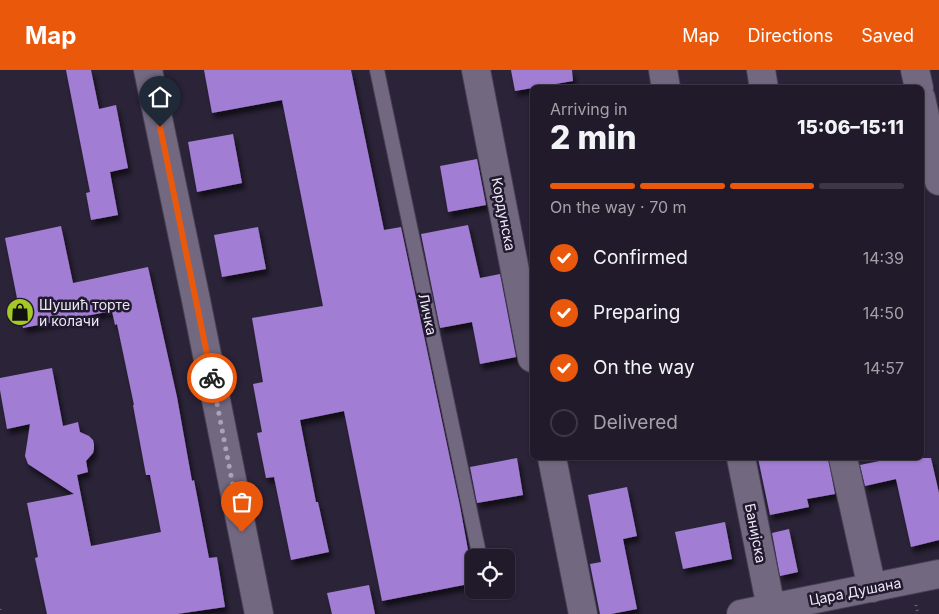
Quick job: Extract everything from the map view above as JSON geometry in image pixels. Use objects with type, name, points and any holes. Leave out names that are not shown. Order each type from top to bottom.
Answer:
[{"type":"street","points":[[148,70],[259,614]]},
{"type":"street","name":"Кордунска","points":[[476,70],[530,348]]},
{"type":"street","points":[[663,70],[666,85]]},
{"type":"street","points":[[761,70],[764,85]]},
{"type":"street","points":[[915,70],[918,85]]},
{"type":"street","points":[[924,112],[939,181]]},
{"type":"street","points":[[552,460],[583,614]]},
{"type":"street","name":"Банијска","points":[[741,460],[772,608]]},
{"type":"street","points":[[843,460],[872,588]]},
{"type":"street","name":"Цара Душана","points":[[741,614],[939,574]]},
{"type":"lane","name":"Личка","points":[[377,70],[478,549]]},
{"type":"path","points":[[0,609],[1,614]]},
{"type":"building","points":[[66,70],[91,70],[99,109],[116,105],[128,168],[110,172],[118,215],[91,220],[86,193],[90,192]]},
{"type":"building","points":[[204,70],[351,70],[384,230],[401,227],[468,549],[465,549],[465,585],[382,601],[344,411],[300,420],[316,502],[318,502],[329,552],[291,560],[274,477],[266,478],[257,433],[262,432],[253,384],[263,382],[252,318],[323,306],[282,100],[212,113]]},
{"type":"building","points":[[511,70],[572,70],[573,81],[550,85],[530,85],[530,88],[515,91]]},
{"type":"building","points":[[233,134],[242,183],[197,192],[188,142]]},
{"type":"building","points":[[477,159],[486,205],[448,212],[440,166]]},
{"type":"building","points":[[468,225],[480,278],[500,274],[516,357],[480,364],[472,322],[440,328],[421,234]]},
{"type":"building","points":[[61,226],[73,283],[148,267],[177,397],[192,481],[194,480],[209,558],[217,557],[225,607],[177,614],[47,614],[35,558],[38,557],[27,503],[74,494],[28,464],[25,456],[30,424],[7,429],[0,390],[0,378],[52,368],[63,426],[78,422],[80,432],[93,440],[93,453],[86,461],[88,472],[77,475],[91,546],[161,532],[150,475],[146,475],[134,405],[117,324],[115,325],[112,311],[23,328],[5,238]]},
{"type":"building","points":[[258,227],[266,269],[222,277],[214,235]]},
{"type":"building","points":[[517,458],[523,495],[477,503],[470,467]]},
{"type":"building","points":[[924,458],[931,458],[939,493],[939,540],[911,547],[896,479],[865,486],[860,465],[884,460],[924,460]]},
{"type":"building","points":[[758,460],[828,460],[835,494],[807,499],[809,507],[770,515]]},
{"type":"building","points":[[627,487],[637,536],[623,539],[637,609],[600,614],[590,564],[601,562],[588,495]]},
{"type":"building","points":[[725,522],[732,559],[683,569],[675,532]]},
{"type":"building","points":[[789,529],[798,572],[780,576],[772,533]]},
{"type":"building","points":[[369,585],[375,614],[332,614],[327,593]]},
{"type":"way so far","points":[[212,378],[242,532]]},
{"type":"place","name":"Шушић торте и колачи","points":[[20,312]]},
{"type":"route","points":[[160,127],[212,378]]}]
